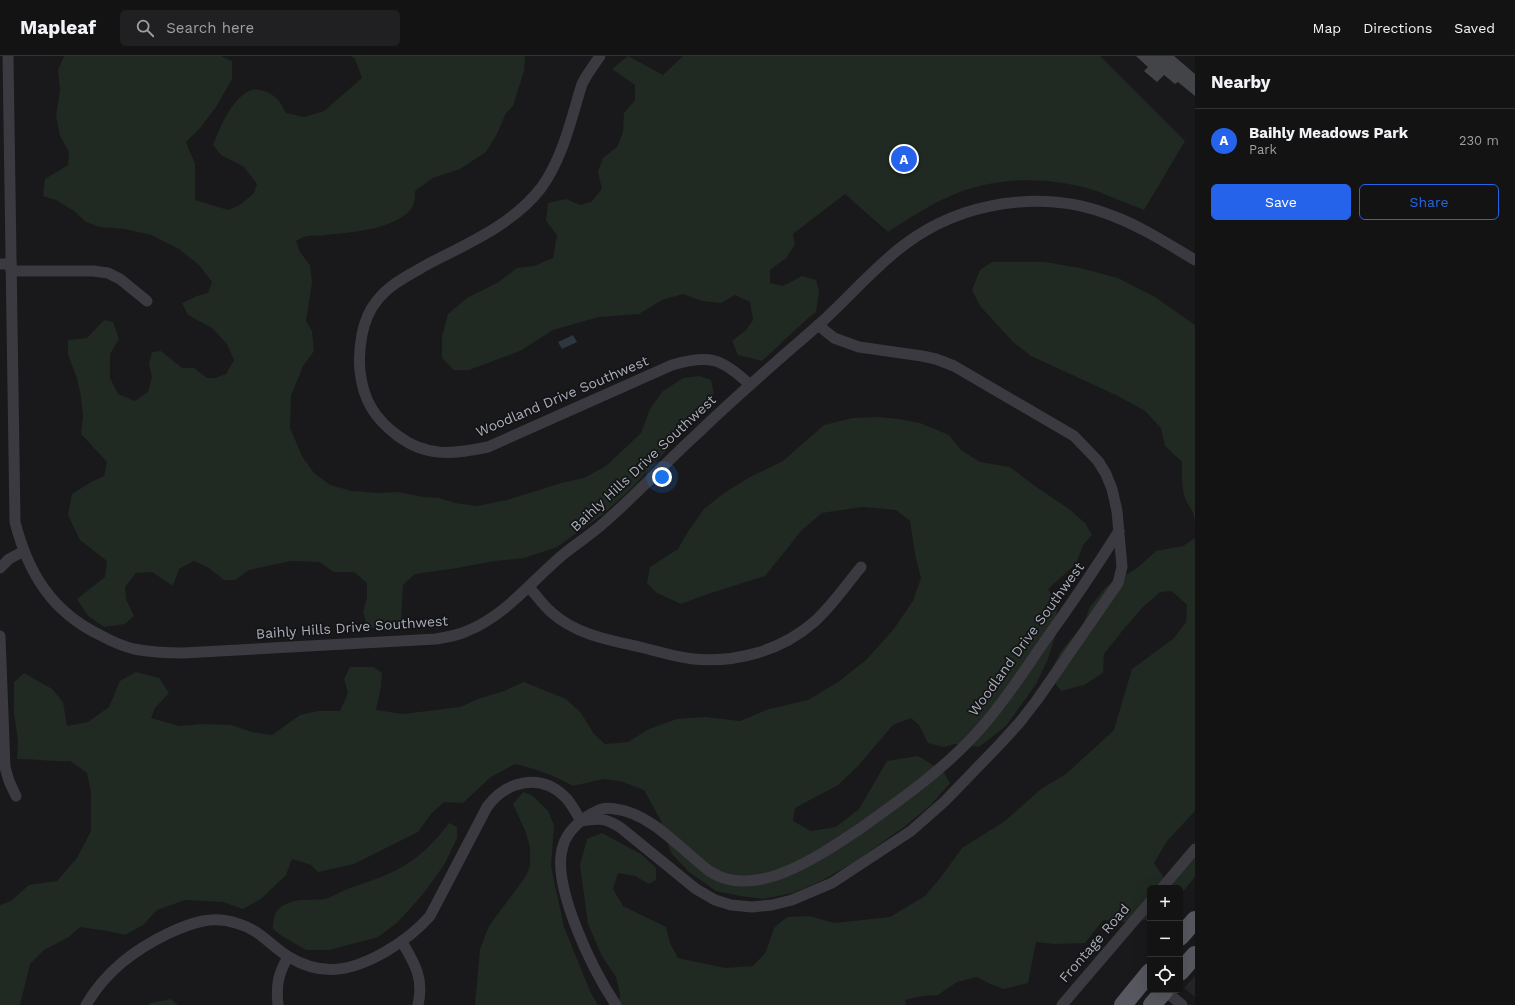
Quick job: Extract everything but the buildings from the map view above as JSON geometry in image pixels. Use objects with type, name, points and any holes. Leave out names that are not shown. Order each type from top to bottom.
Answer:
[{"type":"main road","points":[[1183,934],[1195,920]]},
{"type":"main road","points":[[1183,969],[1195,955]]},
{"type":"main road","points":[[1123,1005],[1147,977]]},
{"type":"main road","points":[[1152,1005],[1162,993]]},
{"type":"street","name":"Baihly Hills Drive Southwest","points":[[8,56],[8,270],[15,522],[24,551],[42,588],[55,603],[71,618],[90,630],[111,641],[132,649],[156,653],[183,653],[436,640],[469,631],[500,612],[556,561],[607,520],[750,385],[818,325],[889,258],[921,233],[948,219],[975,210],[1001,204],[1029,201],[1058,202],[1084,207],[1110,215],[1152,234],[1195,260]]},
{"type":"street","name":"Woodland Drive Southwest","points":[[600,56],[587,74],[582,84],[560,153],[541,188],[509,219],[489,232],[400,280],[375,302],[366,322],[361,339],[359,362],[361,381],[366,398],[374,414],[402,439],[433,451],[459,453],[488,447],[672,365],[699,358],[723,363],[734,370],[750,385]]},
{"type":"street","points":[[0,278],[8,270],[94,271],[108,273],[120,279],[147,301]]},
{"type":"street","points":[[86,1005],[103,981],[134,952],[188,925],[201,921],[224,920],[247,926],[288,957],[319,969],[345,969],[370,961],[402,942],[430,916],[487,808],[500,793],[516,784],[526,782],[550,786],[564,796],[581,821],[598,818],[611,822],[626,832],[696,889],[715,900],[732,905],[752,907],[772,905],[792,900],[832,883],[911,831],[945,801],[1020,722],[1037,700],[1118,583],[1122,566],[1117,511],[1112,489],[1106,474],[1087,449],[1074,436],[954,366],[936,359],[922,356],[859,347],[834,338],[818,325]]},
{"type":"street","name":"Woodland Drive Southwest","points":[[616,1005],[588,955],[569,908],[563,885],[561,853],[563,845],[571,830],[581,821],[599,810],[612,808],[632,812],[655,826],[710,872],[727,880],[746,881],[763,878],[784,873],[807,862],[888,809],[922,782],[981,728],[1010,693],[1097,566],[1119,531]]},
{"type":"street","points":[[0,568],[9,559],[24,551]]},
{"type":"street","points":[[529,587],[550,612],[568,625],[588,634],[691,659],[715,660],[738,658],[760,652],[802,631],[825,611],[861,566]]},
{"type":"street","points":[[0,636],[5,767],[9,781],[16,796]]},
{"type":"street","points":[[1165,885],[1195,849]]},
{"type":"street","name":"Frontage Road","points":[[1062,1005],[1147,906]]},
{"type":"street","points":[[402,942],[417,969],[420,982],[418,1005]]},
{"type":"street","points":[[278,1005],[277,982],[280,970],[288,957]]},
{"type":"street","points":[[1168,993],[1182,1005]]},
{"type":"shaded area","points":[[64,56],[221,56],[232,61],[232,79],[216,107],[200,128],[186,142],[195,164],[195,200],[228,210],[240,205],[254,193],[257,184],[244,167],[221,155],[213,145],[223,122],[232,107],[249,91],[259,90],[270,93],[278,100],[286,113],[304,117],[324,111],[362,78],[355,59],[351,56],[525,56],[524,71],[513,106],[506,113],[497,134],[486,152],[460,169],[433,178],[415,191],[415,201],[413,206],[406,214],[397,220],[386,225],[360,231],[320,236],[307,236],[296,241],[300,252],[310,265],[312,283],[306,321],[312,331],[314,351],[303,366],[291,396],[290,428],[302,456],[314,473],[330,485],[352,491],[377,493],[397,492],[423,497],[439,498],[455,503],[477,506],[507,500],[561,483],[584,478],[606,466],[641,433],[650,409],[663,391],[683,378],[699,376],[711,380],[714,394],[665,452],[631,489],[602,515],[557,547],[524,558],[495,561],[415,574],[403,585],[401,622],[395,630],[379,631],[367,625],[363,612],[367,598],[367,583],[354,572],[334,572],[319,562],[291,561],[249,570],[235,580],[224,580],[209,568],[194,561],[179,569],[173,586],[152,572],[136,573],[125,587],[126,599],[134,616],[125,624],[104,627],[88,616],[77,599],[105,577],[107,561],[80,540],[68,515],[72,494],[104,476],[107,462],[81,434],[83,416],[81,397],[77,378],[68,355],[68,340],[87,338],[104,320],[113,322],[119,339],[110,354],[110,378],[118,394],[135,401],[148,392],[152,377],[149,364],[152,352],[161,351],[182,368],[194,368],[207,378],[215,378],[226,374],[234,360],[227,344],[212,328],[188,315],[182,303],[208,293],[212,282],[199,265],[179,249],[151,235],[125,229],[100,227],[86,222],[74,211],[56,200],[43,196],[45,179],[68,165],[69,152],[60,136],[56,116],[60,90],[58,70]]},
{"type":"shaded area","points":[[628,56],[663,75],[683,56],[1100,56],[1185,141],[1144,210],[1097,191],[1074,185],[1057,182],[1025,180],[1008,181],[976,187],[950,196],[923,210],[888,232],[845,194],[793,234],[795,245],[786,258],[770,270],[770,283],[783,286],[802,276],[816,280],[819,291],[816,312],[762,361],[738,355],[732,341],[746,330],[753,320],[750,302],[735,295],[721,303],[702,301],[683,294],[662,300],[639,314],[599,317],[553,330],[520,351],[469,370],[454,370],[442,358],[442,337],[448,314],[467,298],[497,283],[517,268],[534,266],[553,258],[557,235],[546,221],[548,203],[566,199],[580,205],[591,202],[602,189],[598,172],[603,158],[617,147],[623,132],[624,113],[635,100],[635,85],[612,69]]},
{"type":"shaded area","points":[[992,262],[1045,262],[1080,268],[1118,278],[1155,297],[1195,325],[1195,519],[1183,491],[1182,462],[1165,446],[1161,428],[1145,411],[1118,396],[1031,356],[1013,342],[980,306],[972,290],[980,270]]},
{"type":"shaded area","points":[[573,335],[577,342],[562,349],[558,342]]},
{"type":"shaded area","points":[[877,417],[920,423],[949,435],[961,450],[980,462],[1010,467],[1069,509],[1085,523],[1092,535],[1083,545],[1076,564],[1048,589],[1057,606],[1056,634],[1047,661],[1036,684],[1006,726],[979,747],[955,744],[944,747],[928,743],[919,725],[911,718],[893,725],[857,767],[838,785],[795,808],[793,821],[811,831],[836,827],[859,809],[887,761],[918,756],[943,771],[950,783],[931,805],[904,827],[853,863],[821,881],[793,893],[764,899],[716,891],[689,872],[671,853],[661,821],[644,790],[620,781],[603,779],[573,786],[545,773],[515,764],[491,777],[463,803],[444,802],[432,813],[418,832],[354,864],[318,872],[311,865],[292,859],[286,875],[261,899],[243,909],[223,902],[185,900],[157,910],[143,925],[125,935],[80,927],[69,937],[44,950],[30,964],[20,1005],[0,1005],[0,905],[11,901],[29,885],[57,881],[77,858],[91,831],[91,792],[87,773],[70,761],[17,759],[18,741],[14,713],[14,682],[24,673],[52,689],[63,702],[67,726],[88,722],[109,707],[120,681],[136,672],[159,678],[169,693],[155,708],[151,718],[179,726],[202,724],[231,725],[252,732],[272,735],[300,715],[318,711],[340,711],[348,693],[344,679],[350,667],[374,667],[382,673],[381,687],[376,710],[403,714],[460,707],[524,682],[566,699],[581,713],[594,734],[605,744],[628,742],[649,729],[677,719],[704,717],[740,721],[769,709],[808,700],[838,682],[866,660],[893,630],[913,601],[921,578],[915,554],[910,521],[896,510],[862,507],[822,513],[802,530],[765,576],[681,604],[657,593],[647,583],[650,567],[678,549],[704,509],[724,493],[750,477],[783,461],[824,425],[853,418]]},
{"type":"shaded area","points":[[1195,538],[1195,811],[1167,841],[1154,863],[1164,878],[1195,857],[1195,877],[1183,891],[1183,885],[1147,885],[1147,920],[1124,922],[1103,920],[1085,943],[1054,944],[1036,942],[1028,983],[1004,989],[977,977],[957,982],[938,995],[922,996],[905,1000],[906,1005],[619,1005],[620,994],[616,977],[602,956],[588,924],[580,865],[587,839],[602,833],[641,854],[656,868],[656,880],[649,884],[635,876],[618,873],[613,889],[623,906],[666,927],[670,943],[678,958],[725,968],[753,966],[766,952],[774,928],[787,917],[810,916],[834,923],[890,917],[925,896],[962,848],[1005,821],[1041,789],[1066,774],[1114,730],[1132,669],[1173,639],[1186,622],[1187,605],[1172,591],[1160,592],[1142,608],[1123,630],[1104,654],[1103,673],[1084,685],[1061,691],[1049,675],[1061,651],[1083,625],[1090,607],[1106,587],[1137,568],[1156,551],[1183,546]]},
{"type":"shaded area","points":[[523,792],[533,796],[548,811],[554,825],[551,866],[564,927],[590,991],[598,1005],[475,1005],[480,949],[489,926],[526,876],[530,866],[530,847],[526,833],[513,804]]},
{"type":"shaded area","points":[[449,823],[457,827],[457,838],[444,865],[423,894],[398,922],[378,937],[329,950],[306,950],[273,929],[275,914],[281,907],[292,902],[302,900],[319,900],[328,898],[347,889],[381,877],[406,865],[427,848]]},
{"type":"shaded area","points":[[1195,976],[1195,997],[1184,988]]},
{"type":"shaded area","points":[[171,999],[178,1005],[148,1005],[150,1003]]},
{"type":"place","name":"Baihly Meadows Park","points":[[904,159]]}]
